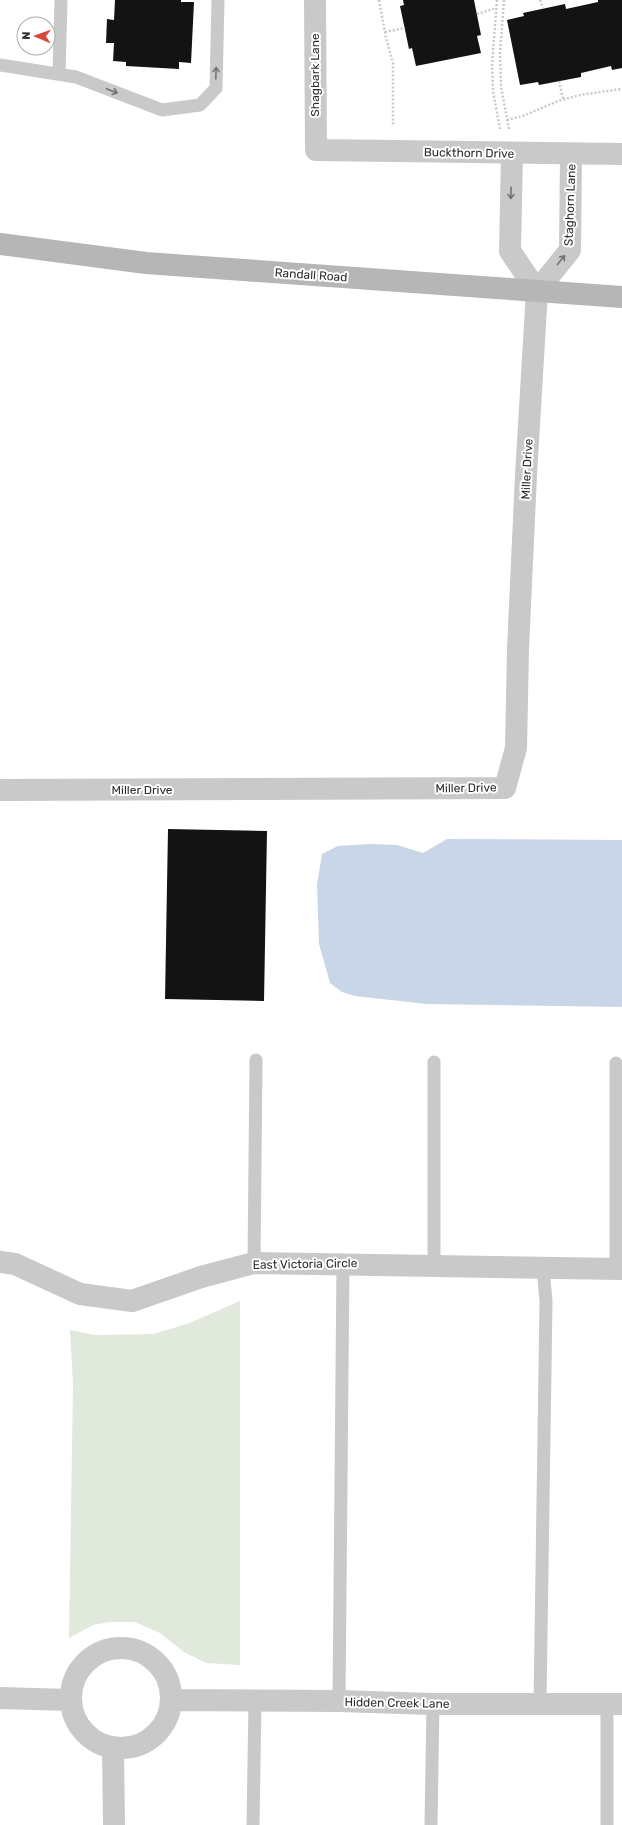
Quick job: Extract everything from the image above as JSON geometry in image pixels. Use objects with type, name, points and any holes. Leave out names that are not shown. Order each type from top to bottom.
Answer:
[{"type":"main road","name":"Randall Road","points":[[0,244],[146,263],[622,297]]},
{"type":"street","name":"Shagbark Lane","points":[[315,0],[316,150]]},
{"type":"street","name":"Buckthorn Drive","points":[[316,150],[508,142],[571,154],[622,154]]},
{"type":"street","points":[[508,142],[510,251],[538,291]]},
{"type":"street","name":"Staghorn Lane","points":[[538,291],[570,250],[571,154]]},
{"type":"street","name":"Miller Drive","points":[[0,790],[505,788],[516,748],[526,475],[538,291]]},
{"type":"street","name":"East Victoria Circle","points":[[0,1262],[15,1264],[80,1294],[132,1301],[201,1277],[254,1263],[343,1263],[543,1269],[619,1269]]},
{"type":"street","points":[[121,1647],[137,1650],[151,1658],[162,1669],[170,1684],[172,1700],[168,1717],[159,1732],[145,1743],[129,1749],[113,1749],[95,1743],[82,1732],[73,1717],[70,1700],[72,1684],[79,1669],[90,1657],[105,1650],[121,1647]]},
{"type":"street","points":[[0,1698],[70,1700]]},
{"type":"street","name":"Hidden Creek Lane","points":[[172,1700],[339,1701],[433,1704],[615,1704]]},
{"type":"street","points":[[113,1749],[114,1825]]},
{"type":"lane","points":[[59,74],[61,0]]},
{"type":"lane","points":[[0,65],[76,77],[162,110],[200,105],[216,88],[218,0]]},
{"type":"lane","points":[[254,1263],[256,1060]]},
{"type":"lane","points":[[434,1062],[434,1265]]},
{"type":"lane","points":[[616,1063],[619,1269]]},
{"type":"lane","points":[[339,1701],[343,1263]]},
{"type":"lane","points":[[540,1703],[545,1317],[543,1269]]},
{"type":"lane","points":[[253,1825],[255,1701]]},
{"type":"lane","points":[[431,1825],[433,1704]]},
{"type":"lane","points":[[607,1825],[615,1704]]},
{"type":"path","points":[[379,0],[393,63],[393,128]]},
{"type":"path","points":[[497,0],[492,64],[493,91],[508,142]]},
{"type":"path","points":[[504,0],[500,52],[501,87],[507,120],[508,142]]},
{"type":"path","points":[[540,0],[543,8]]},
{"type":"path","points":[[477,14],[504,4]]},
{"type":"path","points":[[385,32],[405,28]]},
{"type":"path","points":[[559,81],[563,99]]},
{"type":"path","points":[[507,120],[523,116],[563,99],[622,89]]},
{"type":"shaded area","points":[[240,1301],[240,1665],[206,1663],[184,1652],[160,1633],[135,1622],[109,1622],[93,1625],[69,1638],[73,1384],[70,1330],[95,1335],[153,1334],[187,1324]]},
{"type":"water","points":[[447,839],[622,840],[622,1007],[427,1004],[355,996],[342,992],[330,983],[319,944],[317,884],[322,854],[338,846],[371,844],[397,845],[423,853]]},
{"type":"building","points":[[115,0],[181,0],[181,2],[194,2],[191,63],[179,62],[179,69],[126,66],[126,62],[113,61],[114,43],[106,43],[107,19],[114,20]]},
{"type":"building","points":[[403,0],[474,0],[481,35],[477,36],[481,53],[416,66],[412,48],[409,49],[400,6],[404,5]]},
{"type":"building","points":[[598,0],[622,0],[622,68],[612,70],[611,66],[581,73],[581,77],[539,85],[538,82],[520,85],[507,20],[524,16],[523,13],[565,4],[566,9],[598,2]]},
{"type":"building","points":[[168,829],[267,831],[264,1001],[165,999]]}]
